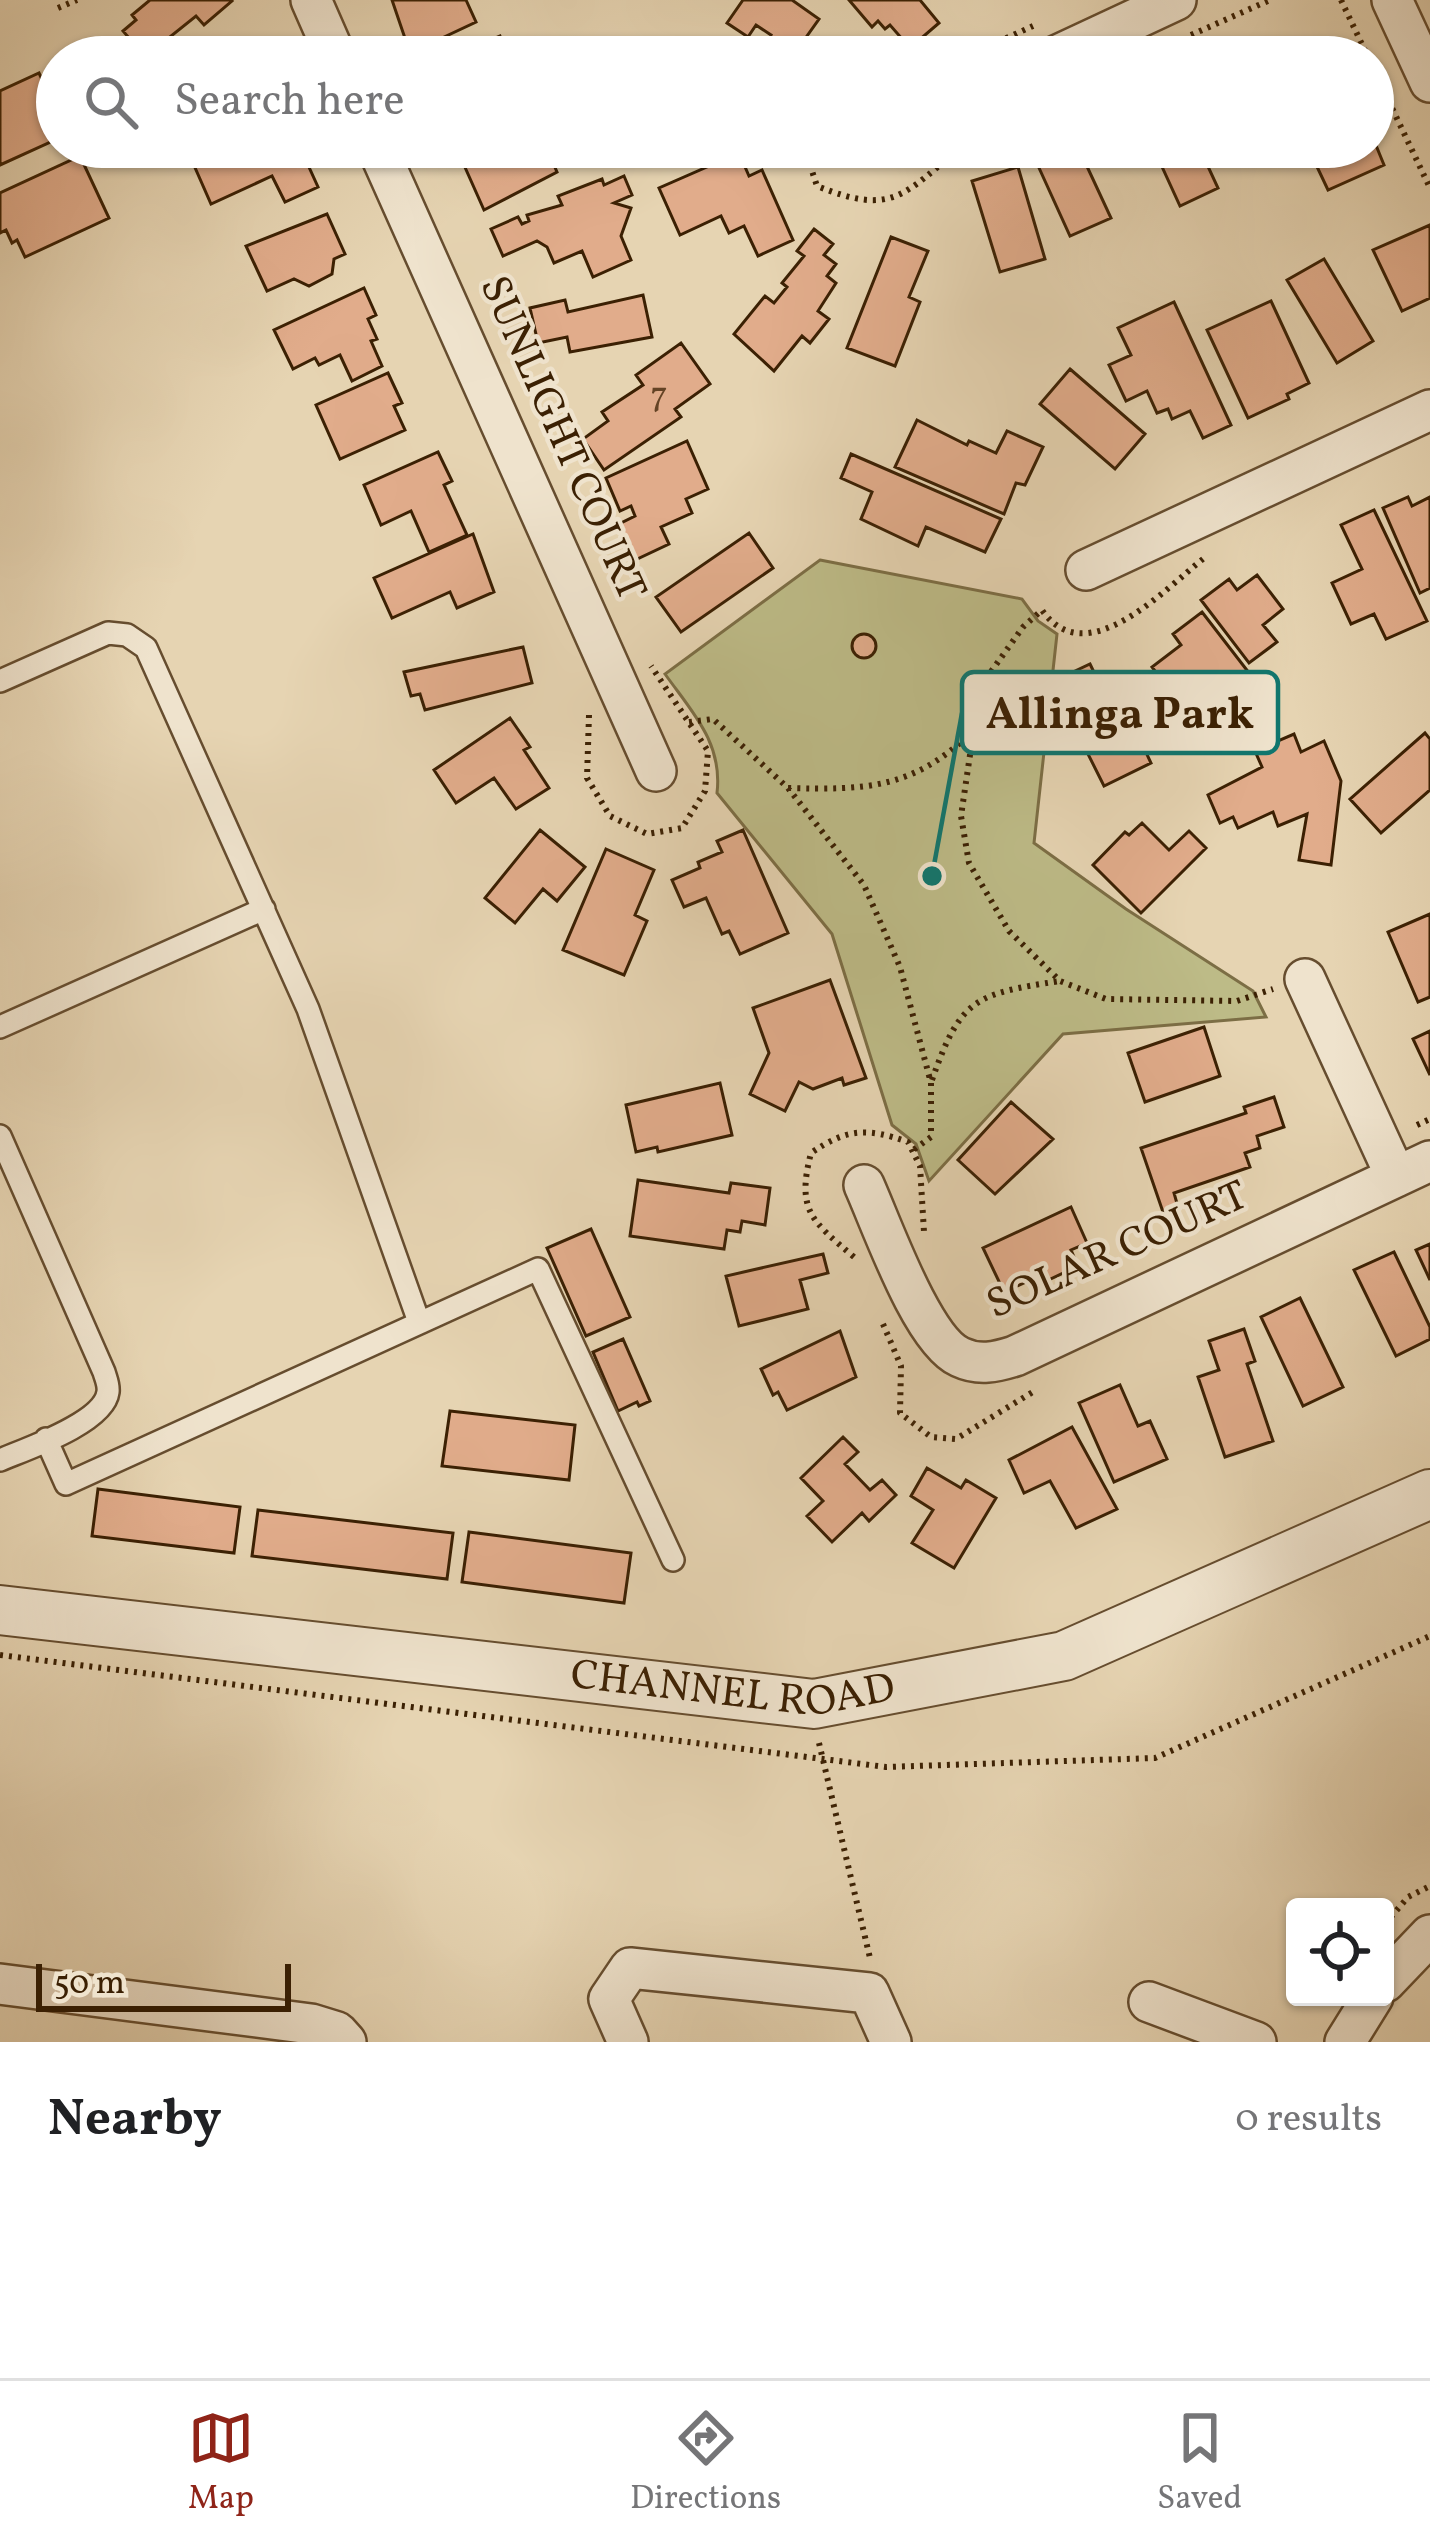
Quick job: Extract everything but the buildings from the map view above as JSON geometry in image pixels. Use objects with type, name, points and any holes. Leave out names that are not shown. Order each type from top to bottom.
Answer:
[{"type":"street","points":[[311,0],[327,36]]},
{"type":"street","points":[[1392,0],[1430,82]]},
{"type":"street","points":[[1065,36],[1181,19]]},
{"type":"street","name":"SUNLIGHT COURT","points":[[386,168],[656,771]]},
{"type":"street","points":[[1087,570],[1430,410]]},
{"type":"street","points":[[1305,979],[1402,1160]]},
{"type":"street","name":"SOLAR COURT","points":[[864,1185],[927,1325],[948,1351],[979,1363],[1015,1356],[1402,1160]]},
{"type":"street","name":"CHANNEL ROAD","points":[[0,1610],[814,1704],[1064,1655],[1430,1494]]},
{"type":"street","points":[[1394,1973],[1430,1935]]},
{"type":"street","points":[[628,2042],[609,1999],[630,1969],[868,1994],[891,2042]]},
{"type":"street","points":[[0,1984],[311,2024],[337,2032],[346,2042]]},
{"type":"street","points":[[1149,2002],[1256,2042]]},
{"type":"street","points":[[1345,2042],[1367,2006]]},
{"type":"lane","points":[[0,682],[108,633],[127,635],[146,648],[308,1009],[419,1322]]},
{"type":"lane","points":[[0,1027],[264,909]]},
{"type":"lane","points":[[0,1136],[104,1372],[108,1392],[101,1407],[85,1421],[0,1460]]},
{"type":"lane","points":[[46,1439],[66,1484],[538,1269],[673,1560]]},
{"type":"path","points":[[58,8],[77,0]]},
{"type":"path","points":[[1181,19],[1270,0]]},
{"type":"path","points":[[1341,0],[1358,36]]},
{"type":"path","points":[[1394,112],[1430,188]]},
{"type":"path","points":[[811,168],[817,186],[856,202],[898,198],[936,168]]},
{"type":"path","points":[[1206,557],[1124,624],[1091,633],[1073,631],[1051,622],[1042,610],[1023,627],[980,687],[961,816],[969,863],[1010,931],[1060,981],[1106,999],[1237,1001],[1305,979]]},
{"type":"path","points":[[689,722],[713,719],[788,788],[863,884],[900,967],[931,1083],[931,1137],[912,1151]]},
{"type":"path","points":[[788,788],[880,787],[939,763],[972,732]]},
{"type":"path","points":[[931,1083],[950,1028],[981,999],[1060,981]]},
{"type":"path","points":[[1402,1160],[1430,1119]]},
{"type":"path","points":[[861,1274],[853,1256],[820,1230],[802,1189],[811,1153],[841,1133],[883,1133],[908,1142],[920,1166],[925,1237]]},
{"type":"path","points":[[878,1311],[902,1366],[900,1413],[931,1437],[956,1438],[1054,1381]]},
{"type":"path","points":[[814,1704],[818,1740],[875,1981],[868,1994]]},
{"type":"path","points":[[1394,1913],[1408,1897],[1430,1886]]},
{"type":"shaded area","points":[[820,560],[1022,599],[1038,621],[1057,634],[1034,843],[1253,991],[1266,1017],[1063,1034],[929,1181],[916,1144],[892,1125],[832,934],[717,793],[710,743],[665,674]]},
{"type":"place","name":"Allinga Park","points":[[932,876]]}]
